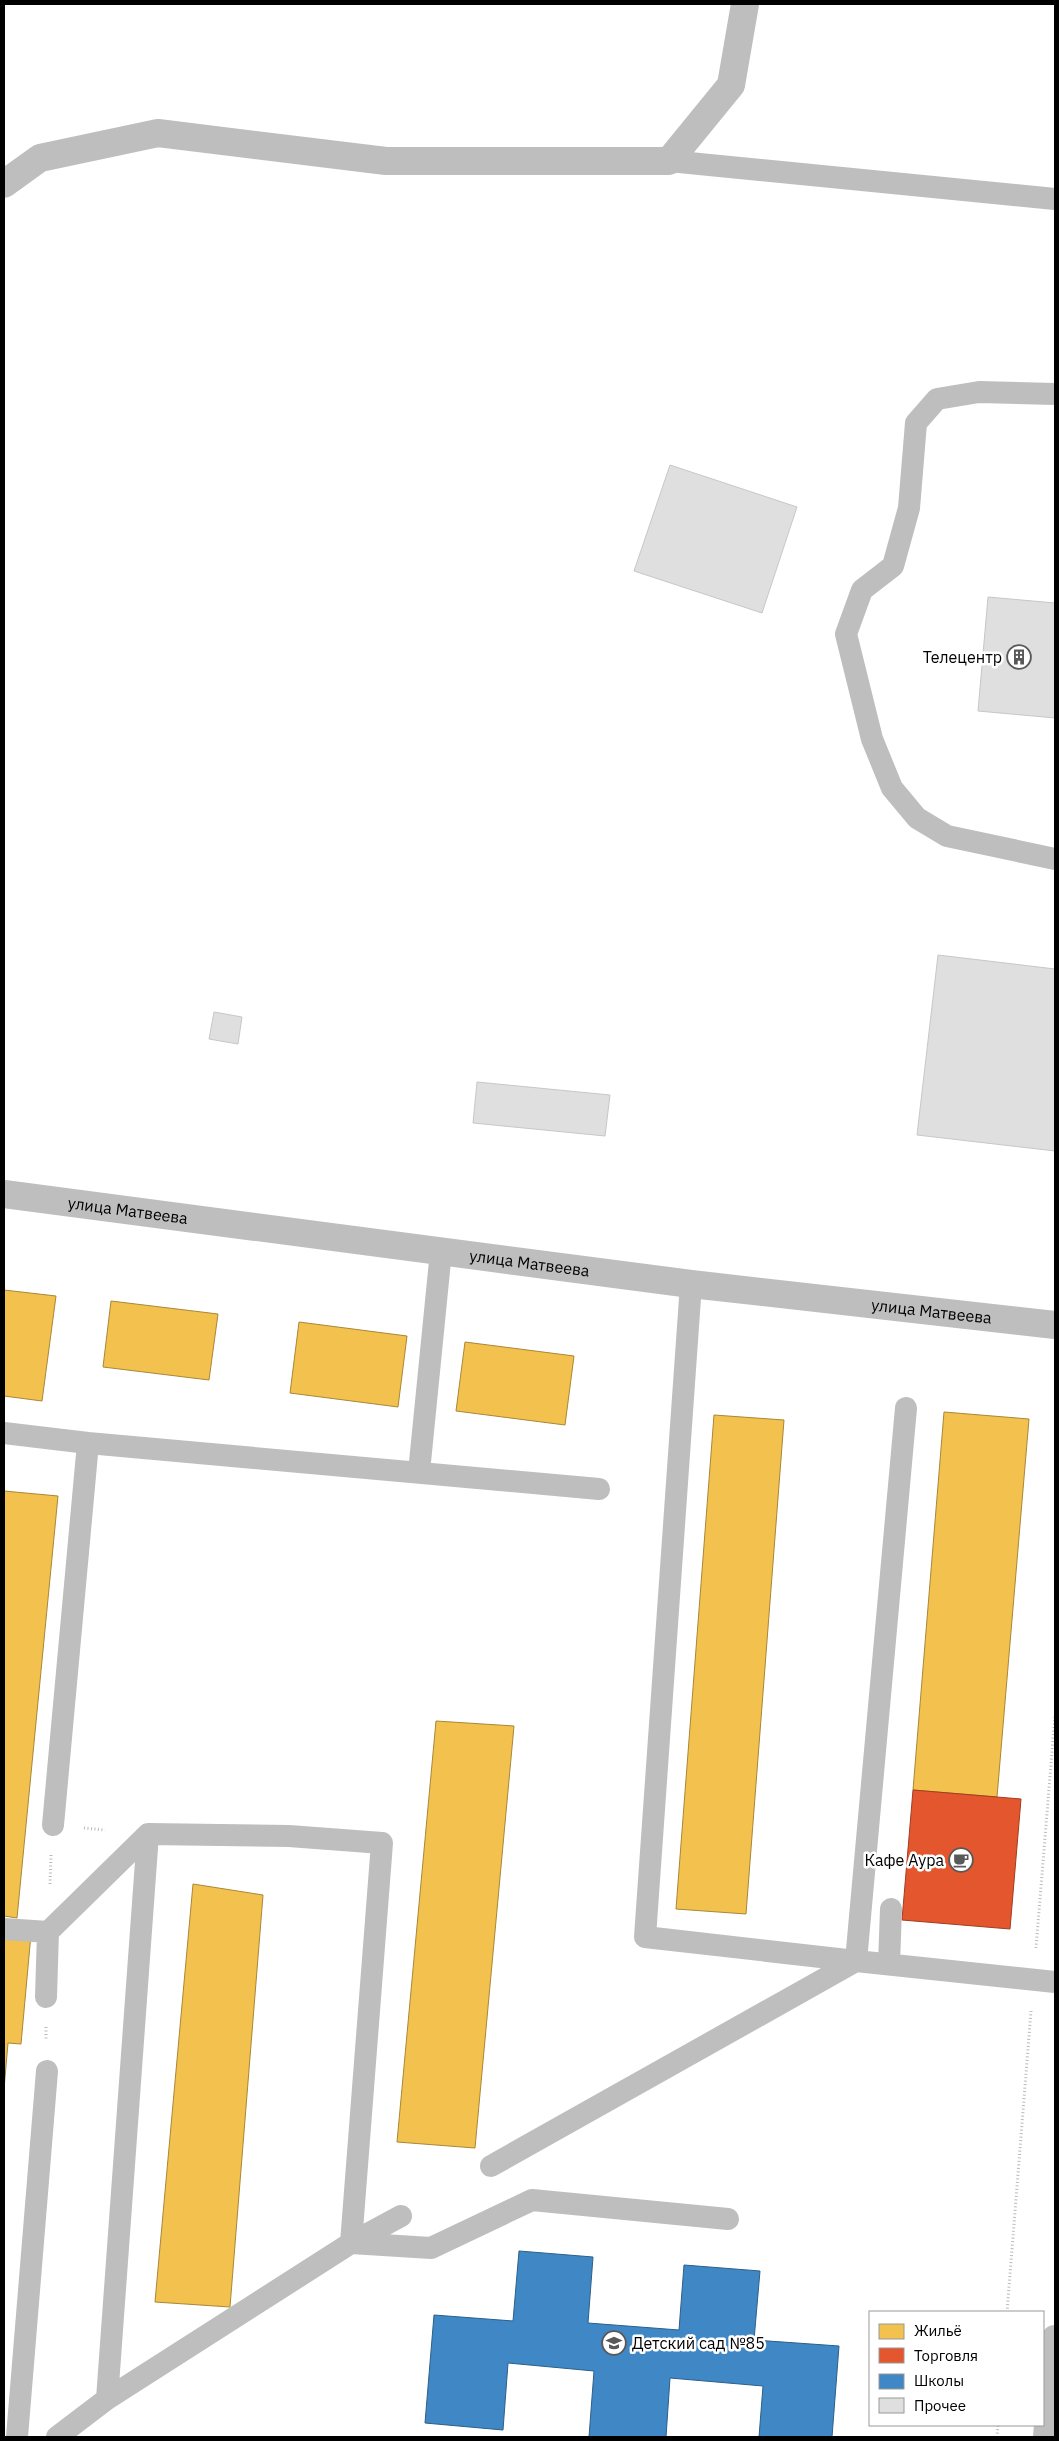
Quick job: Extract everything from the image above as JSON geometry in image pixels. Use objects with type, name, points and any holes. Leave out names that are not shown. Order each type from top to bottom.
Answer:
[{"type":"street","points":[[4,184],[40,158],[158,133],[386,161],[669,161],[731,85],[745,4]]},
{"type":"street","name":"улица Матвеева","points":[[4,1194],[691,1284],[1055,1325]]},
{"type":"street","points":[[1047,2437],[1055,2339]]},
{"type":"lane","points":[[669,161],[1055,199]]},
{"type":"lane","points":[[1055,394],[979,392],[937,398],[916,423],[909,508],[893,566],[862,590],[846,634],[872,740],[892,788],[917,818],[947,836],[1055,859]]},
{"type":"lane","points":[[419,1472],[441,1251]]},
{"type":"lane","points":[[691,1284],[646,1936],[1055,1982]]},
{"type":"lane","points":[[856,1960],[906,1408]]},
{"type":"lane","points":[[4,1433],[88,1443],[599,1489]]},
{"type":"lane","points":[[53,1825],[88,1443]]},
{"type":"lane","points":[[107,2399],[148,1834]]},
{"type":"lane","points":[[46,1997],[48,1932],[148,1834],[289,1836],[382,1843],[351,2243]]},
{"type":"lane","points":[[888,1964],[891,1909]]},
{"type":"lane","points":[[4,1929],[48,1932]]},
{"type":"lane","points":[[491,2166],[856,1960]]},
{"type":"lane","points":[[17,2437],[47,2071]]},
{"type":"lane","points":[[351,2243],[431,2248],[532,2200],[728,2219]]},
{"type":"lane","points":[[57,2437],[107,2399],[351,2243],[401,2216]]},
{"type":"path","points":[[48,1932],[53,1825],[148,1834]]},
{"type":"path","points":[[46,1997],[47,2071]]},
{"type":"building: Жильё","points":[[4,1290],[56,1296],[42,1401],[4,1396]]},
{"type":"building: Жильё","points":[[111,1301],[218,1314],[209,1380],[103,1367]]},
{"type":"building: Жильё","points":[[299,1322],[407,1336],[398,1407],[290,1393]]},
{"type":"building: Жильё","points":[[465,1342],[574,1356],[565,1425],[456,1411]]},
{"type":"building: Жильё","points":[[944,1412],[1029,1419],[997,1797],[913,1790]]},
{"type":"building: Жильё","points":[[714,1415],[784,1420],[746,1914],[676,1909]]},
{"type":"building: Жильё","points":[[4,1491],[58,1496],[17,1918],[4,1916]]},
{"type":"building: Жильё","points":[[436,1721],[514,1726],[475,2148],[397,2142]]},
{"type":"building: Жильё","points":[[193,1884],[263,1895],[230,2307],[155,2302]]},
{"type":"building: Жильё","points":[[4,1932],[31,1934],[21,2044],[8,2043],[4,2089]]},
{"type":"building: Торговля","name":"Кафе Аура","points":[[913,1790],[1021,1799],[1010,1929],[902,1920]]},
{"type":"building: Школы","name":"Детский сад №85","points":[[519,2251],[593,2257],[588,2323],[679,2330],[684,2265],[760,2271],[754,2340],[839,2346],[832,2437],[759,2437],[763,2386],[670,2378],[666,2437],[589,2437],[594,2371],[508,2363],[503,2430],[425,2423],[434,2315],[513,2321]]},
{"type":"building: Прочее","points":[[670,465],[797,507],[762,613],[634,571]]},
{"type":"building: Прочее","name":"Телецентр","points":[[988,597],[1055,603],[1055,718],[978,711]]},
{"type":"building: Прочее","points":[[938,955],[1055,969],[1055,1151],[917,1135]]},
{"type":"building: Прочее","points":[[214,1012],[242,1017],[238,1044],[209,1039]]},
{"type":"building: Прочее","points":[[477,1082],[610,1095],[605,1136],[473,1123]]},
{"type":"place","name":"Телецентр","points":[[1019,657]]},
{"type":"place","name":"Кафе Аура","points":[[961,1860]]},
{"type":"place","name":"Детский сад №85","points":[[614,2343]]}]
